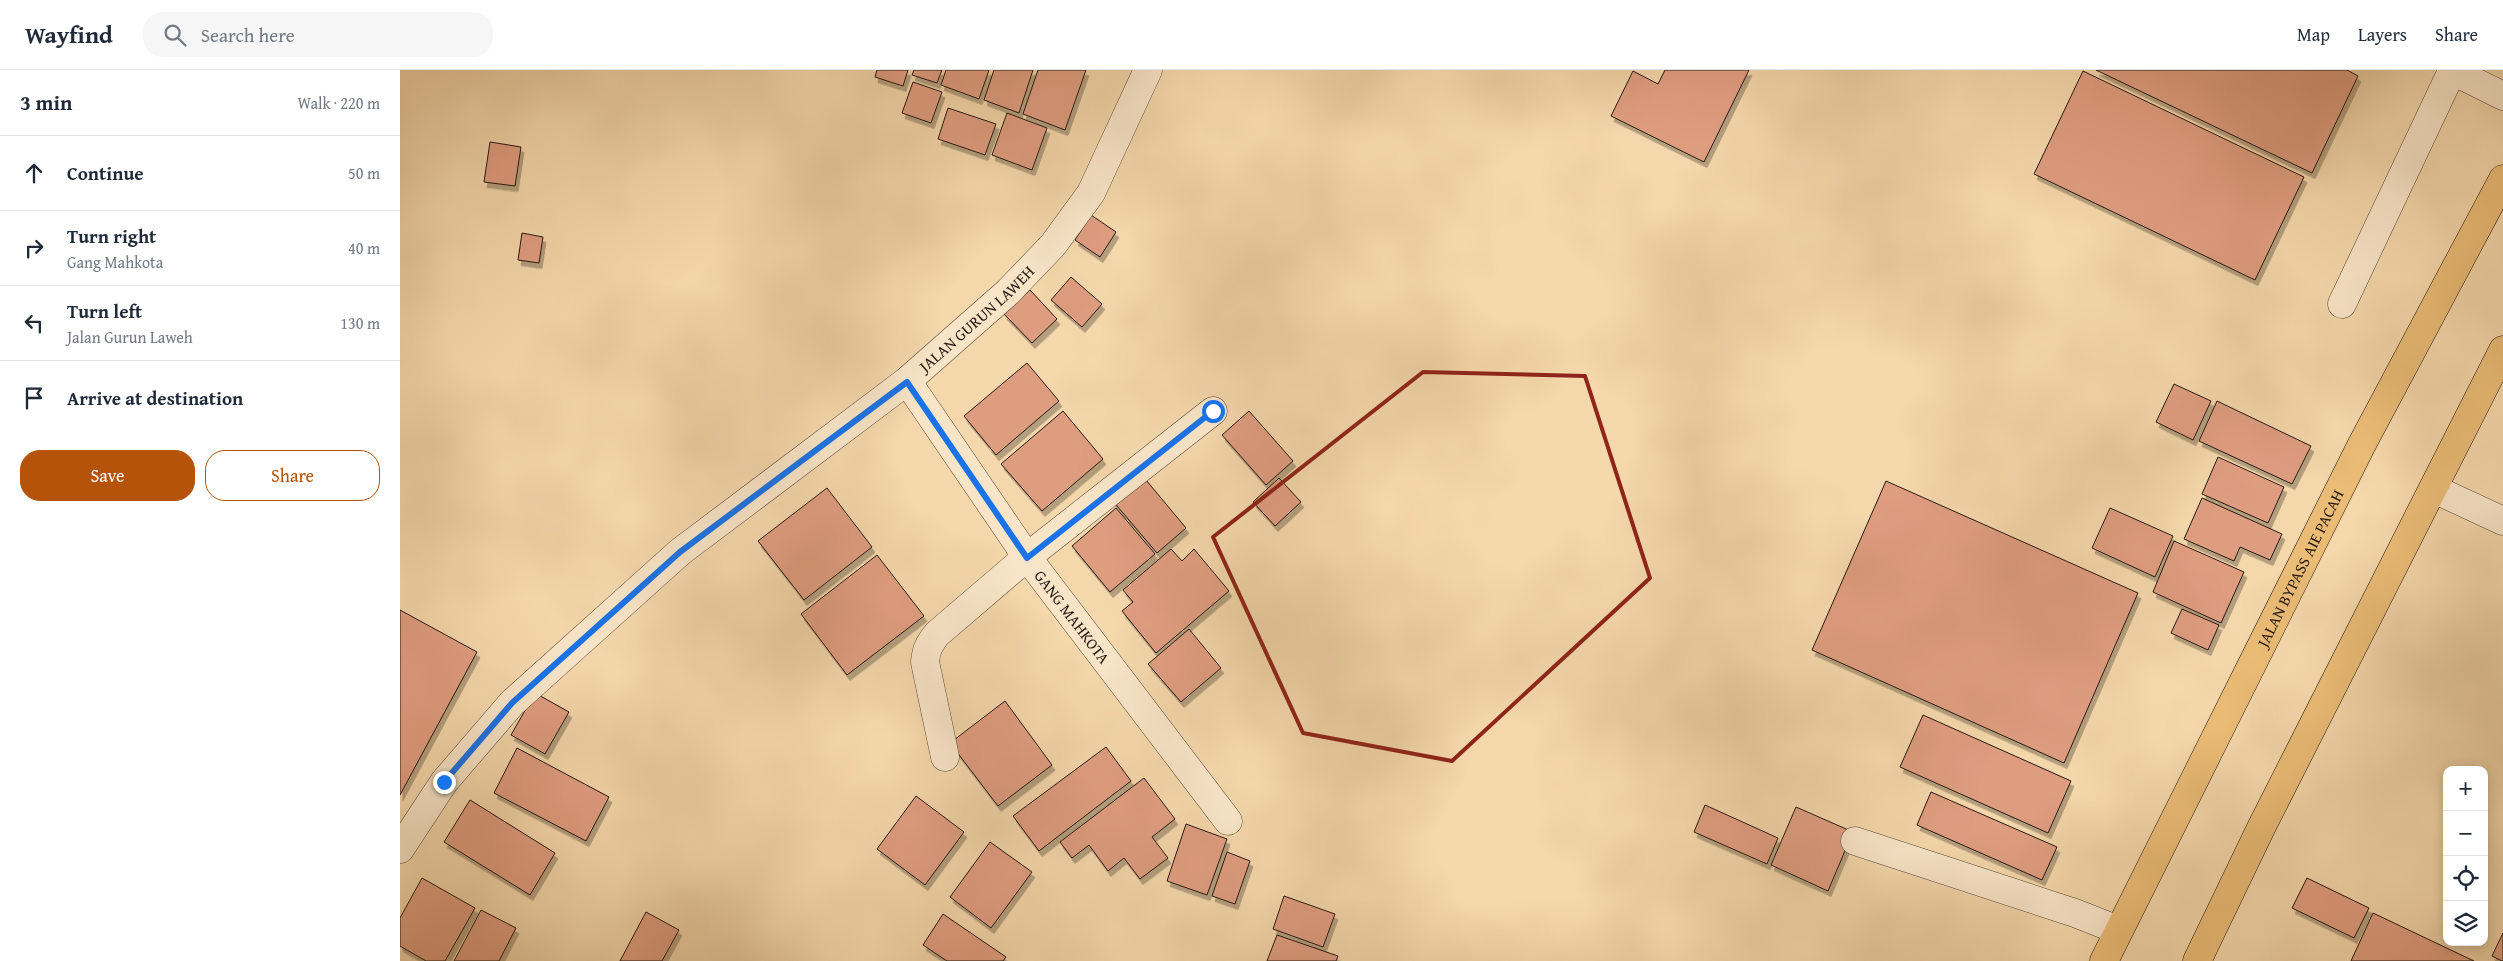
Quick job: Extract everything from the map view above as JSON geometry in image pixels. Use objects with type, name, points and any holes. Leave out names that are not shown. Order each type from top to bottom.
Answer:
[{"type":"highway","name":"JALAN BYPASS AIE PACAH","points":[[2104,961],[2362,446],[2503,179]]},
{"type":"highway","points":[[2197,961],[2261,828],[2503,350]]},
{"type":"street","points":[[2342,304],[2451,70],[2503,96]]},
{"type":"street","name":"JALAN GURUN LAWEH","points":[[400,849],[444,782],[512,703],[680,552],[907,382],[1008,292],[1054,245],[1091,193],[1140,72]]},
{"type":"street","name":"GANG MAHKOTA","points":[[907,382],[1027,558],[1228,821]]},
{"type":"street","points":[[945,757],[925,662],[926,652],[937,634],[1027,558],[1213,411]]},
{"type":"street","points":[[2434,489],[2503,521]]},
{"type":"street","points":[[1855,841],[2075,913],[2118,930]]},
{"type":"highlighted area","points":[[1423,372],[1585,376],[1650,578],[1452,761],[1303,733],[1213,537]]},
{"type":"building","points":[[877,70],[908,70],[903,86],[875,77]]},
{"type":"building","points":[[914,70],[942,70],[937,83],[912,75]]},
{"type":"building","points":[[946,70],[989,70],[979,99],[941,85]]},
{"type":"building","points":[[994,70],[1033,70],[1019,113],[984,100]]},
{"type":"building","points":[[1038,70],[1086,70],[1065,130],[1023,114]]},
{"type":"building","points":[[1665,70],[1749,70],[1704,162],[1611,116],[1633,71],[1658,84]]},
{"type":"building","points":[[2096,70],[2347,70],[2358,76],[2312,173]]},
{"type":"building","points":[[2083,71],[2304,177],[2255,280],[2034,174]]},
{"type":"building","points":[[913,82],[942,92],[931,123],[902,113]]},
{"type":"building","points":[[948,108],[996,124],[985,155],[938,139]]},
{"type":"building","points":[[1007,113],[1047,128],[1032,170],[992,155]]},
{"type":"building","points":[[490,142],[521,147],[515,186],[484,182]]},
{"type":"building","points":[[1091,215],[1116,232],[1100,257],[1075,240]]},
{"type":"building","points":[[522,233],[543,237],[539,263],[518,260]]},
{"type":"building","points":[[1071,277],[1102,304],[1082,327],[1051,300]]},
{"type":"building","points":[[1030,290],[1057,319],[1032,343],[1004,314]]},
{"type":"building","points":[[1027,363],[1059,401],[996,455],[964,416]]},
{"type":"building","points":[[2174,384],[2211,401],[2193,440],[2156,422]]},
{"type":"building","points":[[2217,401],[2311,446],[2292,484],[2199,441]]},
{"type":"building","points":[[1063,411],[1103,459],[1042,511],[1001,464]]},
{"type":"building","points":[[1249,411],[1293,461],[1266,485],[1222,435]]},
{"type":"building","points":[[2218,457],[2284,487],[2268,523],[2202,494]]},
{"type":"building","points":[[1141,474],[1186,528],[1157,553],[1112,500]]},
{"type":"building","points":[[1279,478],[1301,502],[1275,526],[1253,502]]},
{"type":"building","points":[[1886,481],[2138,593],[2064,763],[1812,650]]},
{"type":"building","points":[[827,488],[872,547],[804,600],[758,541]]},
{"type":"building","points":[[2202,498],[2282,534],[2270,560],[2240,547],[2234,561],[2184,539]]},
{"type":"building","points":[[1116,508],[1155,554],[1110,592],[1072,546]]},
{"type":"building","points":[[2110,508],[2173,536],[2155,577],[2092,548]]},
{"type":"building","points":[[2174,541],[2244,572],[2221,623],[2153,592]]},
{"type":"building","points":[[1171,549],[1182,561],[1194,549],[1229,591],[1156,653],[1122,611],[1133,602],[1123,590]]},
{"type":"building","points":[[877,555],[924,616],[847,675],[801,614]]},
{"type":"building","points":[[2182,609],[2219,625],[2208,650],[2171,633]]},
{"type":"building","points":[[400,610],[477,652],[400,795]]},
{"type":"building","points":[[1189,629],[1221,668],[1181,702],[1148,664]]},
{"type":"building","points":[[535,693],[569,712],[545,754],[511,735]]},
{"type":"building","points":[[1005,701],[1052,765],[998,806],[950,743]]},
{"type":"building","points":[[1923,715],[2071,781],[2048,833],[1900,767]]},
{"type":"building","points":[[1106,747],[1131,781],[1039,851],[1013,816]]},
{"type":"building","points":[[517,748],[609,797],[586,841],[494,793]]},
{"type":"building","points":[[1144,778],[1175,819],[1152,837],[1168,858],[1140,879],[1124,858],[1108,871],[1089,845],[1072,858],[1060,842]]},
{"type":"building","points":[[1931,792],[2057,847],[2042,880],[1917,825]]},
{"type":"building","points":[[916,796],[964,832],[925,885],[877,849]]},
{"type":"building","points":[[470,800],[555,853],[530,895],[444,842]]},
{"type":"building","points":[[1705,805],[1778,838],[1767,864],[1694,832]]},
{"type":"building","points":[[1796,807],[1853,832],[1828,891],[1771,865]]},
{"type":"building","points":[[1186,824],[1227,839],[1207,895],[1167,881]]},
{"type":"building","points":[[990,842],[1032,872],[991,928],[950,897]]},
{"type":"building","points":[[1227,852],[1250,861],[1235,904],[1212,896]]},
{"type":"building","points":[[422,878],[475,908],[445,961],[426,961],[400,946],[400,918]]},
{"type":"building","points":[[2307,878],[2369,908],[2354,938],[2292,908]]},
{"type":"building","points":[[1284,896],[1335,914],[1323,947],[1273,929]]},
{"type":"building","points":[[481,910],[516,928],[499,961],[454,961]]},
{"type":"building","points":[[646,912],[679,930],[662,961],[620,961]]},
{"type":"building","points":[[2373,913],[2474,961],[2351,961]]},
{"type":"building","points":[[943,914],[1006,957],[1003,961],[947,961],[923,945]]},
{"type":"building","points":[[2503,933],[2503,961],[2502,961],[2492,956]]},
{"type":"building","points":[[1277,935],[1338,956],[1336,961],[1267,961]]},
{"type":"route","points":[[444,782],[512,703],[680,552],[907,382],[1027,558],[1213,411]]}]
